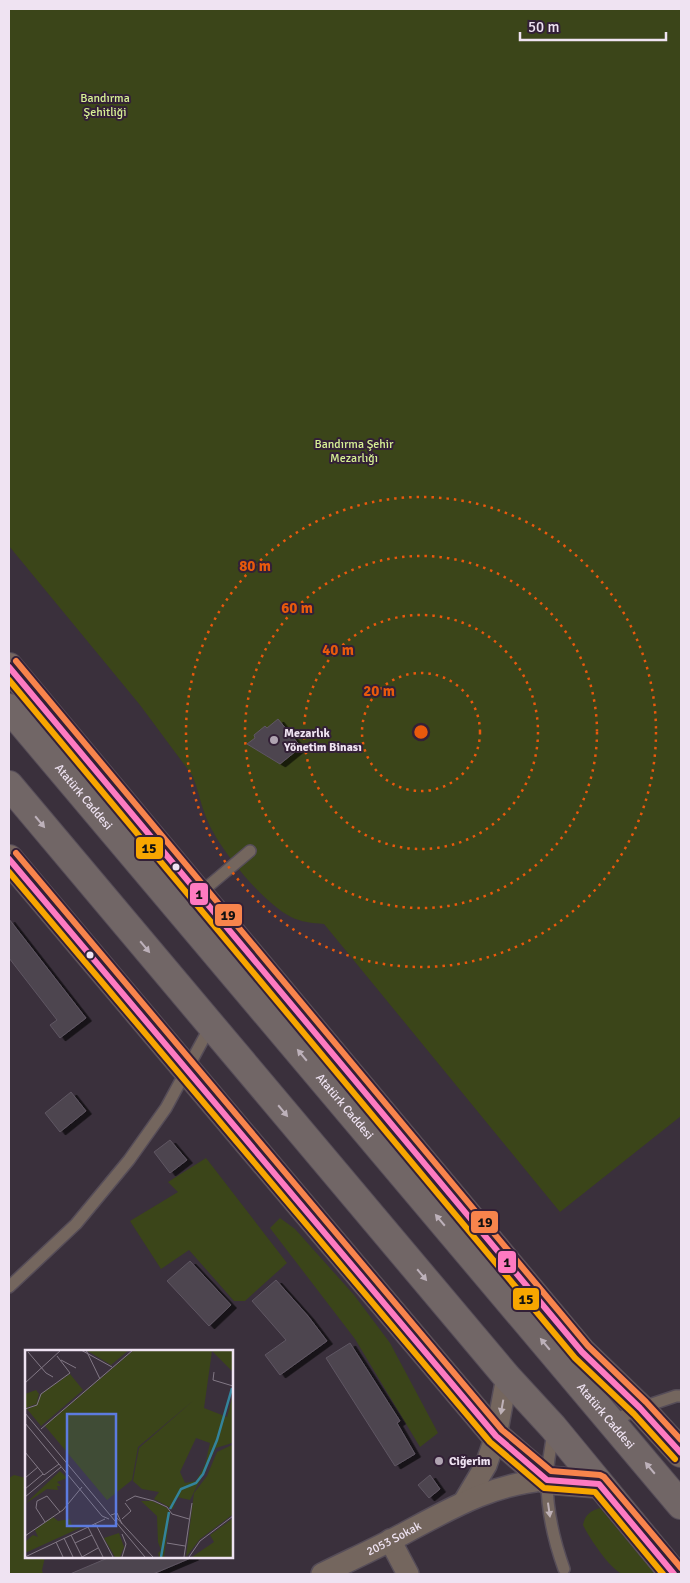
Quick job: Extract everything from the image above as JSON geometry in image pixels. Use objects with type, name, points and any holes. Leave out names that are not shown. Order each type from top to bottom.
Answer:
[{"type":"highway","name":"Atatürk Caddesi","points":[[9,708],[681,1506]]},
{"type":"highway","points":[[9,785],[507,1377],[553,1427],[674,1574]]},
{"type":"main road","name":"Atatürk Caddesi","points":[[9,667],[582,1352],[640,1408],[681,1453]]},
{"type":"main road","points":[[9,859],[496,1436],[547,1480],[599,1484]]},
{"type":"street","points":[[464,1502],[486,1465],[496,1436],[507,1377]]},
{"type":"street","name":"2053 Sokak","points":[[322,1574],[464,1502],[506,1486],[527,1481],[547,1480]]},
{"type":"street","points":[[390,1540],[408,1574]]},
{"type":"lane","points":[[198,894],[250,851]]},
{"type":"lane","points":[[9,1288],[76,1224],[129,1160],[166,1108],[211,1025]]},
{"type":"lane","points":[[611,1422],[640,1408],[681,1396]]},
{"type":"lane","points":[[553,1427],[547,1480],[551,1521],[557,1551],[564,1569]]},
{"type":"green space","name":"Bandırma Şehir Mezarlığı","points":[[9,9],[681,9],[681,1116],[560,1212],[324,924],[303,921],[291,917],[280,910],[255,888],[232,861],[208,822],[192,775],[140,705],[9,546]]},
{"type":"green space","points":[[206,1158],[287,1263],[245,1301],[234,1301],[189,1250],[161,1269],[130,1221],[178,1192],[168,1182]]},
{"type":"green space","points":[[280,1218],[295,1229],[354,1295],[390,1343],[438,1433],[420,1447],[355,1339],[270,1228]]},
{"type":"green space","points":[[14,1475],[25,1478],[25,1558],[45,1558],[43,1574],[9,1574],[9,1478]]},
{"type":"green space","points":[[600,1508],[655,1574],[626,1575],[618,1571],[606,1560],[583,1525],[588,1514]]},
{"type":"building","name":"Mezarlık Yönetim Binası","points":[[278,719],[301,747],[280,764],[247,744],[265,726],[267,728]]},
{"type":"building","points":[[9,919],[86,1018],[60,1038],[50,1025],[57,1020],[9,958]]},
{"type":"building","points":[[71,1092],[86,1111],[60,1132],[45,1113]]},
{"type":"building","points":[[170,1140],[187,1160],[170,1173],[154,1152]]},
{"type":"building","points":[[190,1261],[231,1305],[209,1326],[167,1281]]},
{"type":"building","points":[[276,1280],[327,1341],[280,1375],[265,1355],[286,1340],[252,1301]]},
{"type":"building","points":[[350,1343],[400,1421],[397,1423],[415,1454],[395,1466],[326,1358]]},
{"type":"building","points":[[430,1475],[440,1489],[429,1498],[418,1485]]},
{"type":"building","points":[[108,1558],[191,1558],[153,1574],[70,1574]]},
{"type":"transit line","name":"19","points":[[16,661],[588,1346],[646,1402],[681,1440]]},
{"type":"transit line","name":"1","points":[[9,667],[582,1352],[640,1408],[681,1453]]},
{"type":"transit line","name":"15","points":[[9,680],[575,1358],[634,1414],[675,1459]]},
{"type":"transit line","name":"19","points":[[16,853],[502,1430],[551,1471],[600,1475],[604,1477],[681,1568]]},
{"type":"transit line","name":"1","points":[[9,859],[496,1436],[547,1480],[599,1484],[674,1574]]},
{"type":"transit line","name":"15","points":[[9,872],[490,1442],[544,1488],[595,1492],[663,1574]]},
{"type":"place","name":"Mezarlık Yönetim Binası","points":[[274,740]]},
{"type":"place","name":"Ciğerim","points":[[439,1461]]},
{"type":"park label","name":"Bandırma Şehitliği","points":[[105,105]]}]
